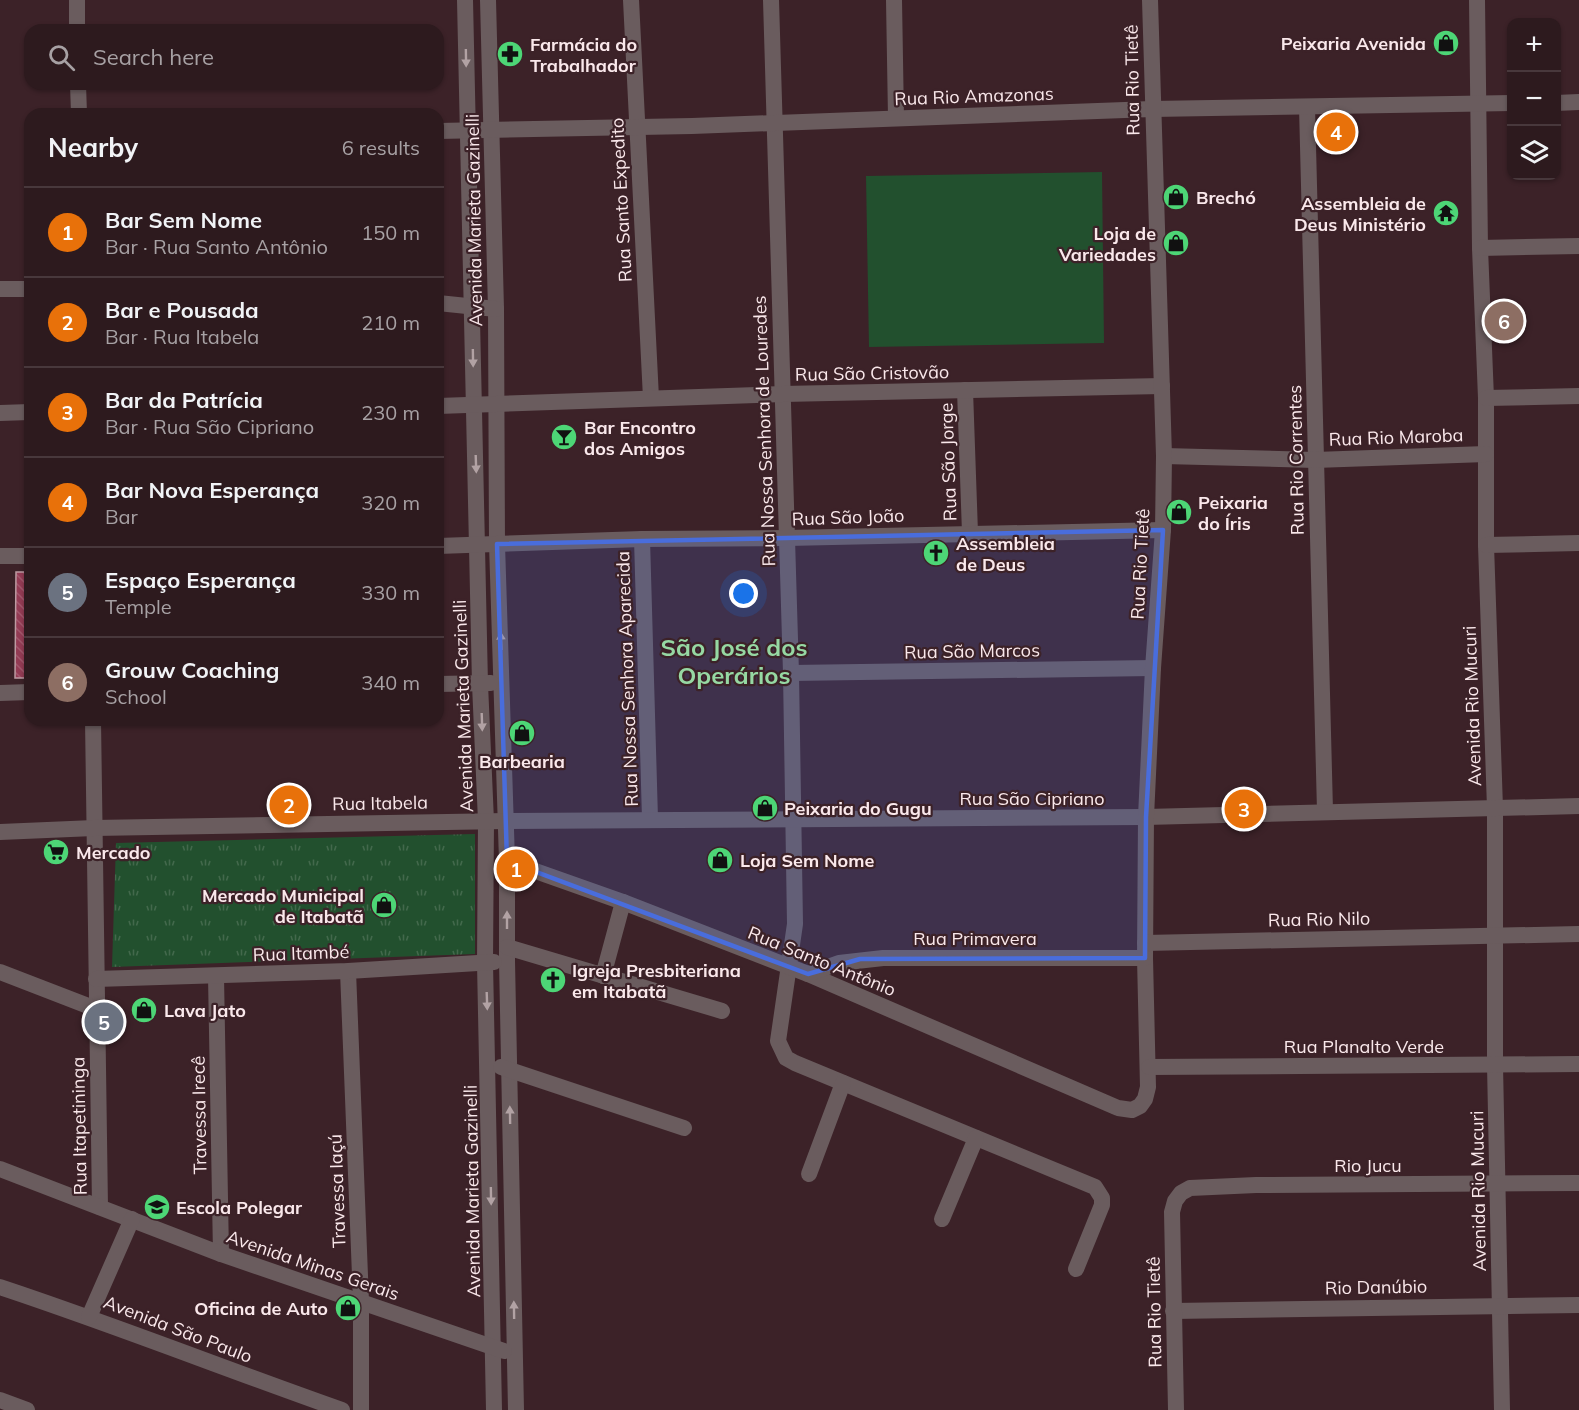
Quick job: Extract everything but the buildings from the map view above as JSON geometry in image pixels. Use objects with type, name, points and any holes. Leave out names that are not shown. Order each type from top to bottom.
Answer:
[{"type":"street","points":[[77,0],[77,24]]},
{"type":"street","name":"Avenida Marieta Gazinelli","points":[[465,0],[480,684],[486,821],[485,963],[489,1064],[494,1410]]},
{"type":"street","name":"Avenida Marieta Gazinelli","points":[[488,0],[496,309],[498,544],[507,861],[516,1410]]},
{"type":"street","name":"Rua Santo Expedito","points":[[631,0],[651,398]]},
{"type":"street","name":"Rua Nossa Senhora de Louredes","points":[[771,0],[791,673],[795,924],[778,1041],[786,1058],[795,1063],[1095,1187],[1102,1198],[1102,1205],[1076,1269]]},
{"type":"street","points":[[894,0],[896,118]]},
{"type":"street","name":"Rua Rio Tietê","points":[[1118,1108],[1132,1110],[1140,1106],[1145,1099],[1148,1087],[1149,1067],[1145,950],[1146,817],[1153,668],[1163,530],[1164,456],[1150,0]]},
{"type":"street","name":"Avenida Rio Mucuri","points":[[1477,0],[1480,248],[1486,398],[1486,545],[1495,808],[1495,1065],[1502,1410]]},
{"type":"street","points":[[78,90],[79,108]]},
{"type":"street","points":[[1561,102],[1579,102]]},
{"type":"street","name":"Rua Rio Amazonas","points":[[444,131],[774,123],[1152,109],[1507,103]]},
{"type":"street","name":"Rua Rio Correntes","points":[[1307,107],[1324,811]]},
{"type":"street","points":[[1480,248],[1579,246]]},
{"type":"street","points":[[0,290],[24,289]]},
{"type":"street","points":[[444,304],[496,309]]},
{"type":"street","name":"Rua São Cristovão","points":[[444,406],[783,394],[1162,386]]},
{"type":"street","name":"Rua São Jorge","points":[[964,390],[970,533]]},
{"type":"street","points":[[1486,398],[1579,396]]},
{"type":"street","points":[[0,413],[24,412]]},
{"type":"street","name":"Rua Rio Maroba","points":[[1164,456],[1315,460],[1486,454]]},
{"type":"street","name":"Rua São João","points":[[444,546],[642,539],[1163,530]]},
{"type":"street","name":"Rua Nossa Senhora Aparecida","points":[[642,539],[650,819]]},
{"type":"street","points":[[1486,545],[1579,543]]},
{"type":"street","points":[[0,556],[24,556]]},
{"type":"street","name":"Rua São Marcos","points":[[791,673],[1153,668]]},
{"type":"street","points":[[444,684],[502,682]]},
{"type":"street","points":[[0,693],[24,692]]},
{"type":"street","name":"Rua Itapetininga","points":[[93,726],[100,1207]]},
{"type":"street","name":"Rua São Cipriano","points":[[486,821],[1146,817],[1579,806]]},
{"type":"street","name":"Rua Itabela","points":[[0,832],[94,828],[486,821]]},
{"type":"street","name":"Rua Santo Antônio","points":[[507,861],[622,902],[808,974],[1118,1108]]},
{"type":"street","points":[[603,976],[622,902]]},
{"type":"street","name":"Rua Rio Nilo","points":[[1145,950],[1495,935],[1579,934]]},
{"type":"street","name":"Rua Primavera","points":[[808,974],[839,963],[884,958],[1145,950]]},
{"type":"street","points":[[507,954],[603,976],[722,1011]]},
{"type":"street","name":"Rua Itambé","points":[[96,979],[348,971],[485,963],[507,954]]},
{"type":"street","name":"Travessa Iaçú","points":[[348,971],[361,1301],[361,1410]]},
{"type":"street","points":[[0,972],[96,1009]]},
{"type":"street","name":"Travessa Irecê","points":[[216,976],[221,1254]]},
{"type":"street","points":[[489,1064],[684,1128]]},
{"type":"street","name":"Rua Planalto Verde","points":[[1149,1067],[1579,1064]]},
{"type":"street","points":[[809,1174],[843,1083]]},
{"type":"street","points":[[942,1219],[976,1138]]},
{"type":"street","name":"Avenida Minas Gerais","points":[[0,1169],[221,1254],[494,1348],[515,1353]]},
{"type":"street","points":[[491,1172],[512,1173]]},
{"type":"street","name":"Rio Jucu","points":[[1172,1212],[1174,1200],[1180,1193],[1190,1188],[1256,1185],[1579,1182]]},
{"type":"street","name":"Rua Rio Tietê","points":[[1172,1212],[1176,1410]]},
{"type":"street","points":[[89,1317],[132,1219]]},
{"type":"street","name":"Avenida São Paulo","points":[[0,1287],[89,1317],[342,1410]]},
{"type":"street","name":"Rio Danúbio","points":[[1173,1311],[1579,1305]]},
{"type":"street","points":[[0,1400],[27,1410]]},
{"type":"highlighted area","points":[[1163,530],[1146,817],[1145,958],[860,959],[808,974],[507,861],[497,544]]},
{"type":"green space","points":[[1102,172],[1104,343],[869,347],[866,176]]},
{"type":"green space","points":[[475,834],[475,954],[112,967],[116,843]]},
{"type":"place","name":"Peixaria Avenida","points":[[1446,43]]},
{"type":"place","name":"Farmácia do Trabalhador","points":[[510,54]]},
{"type":"place","name":"Bar Nova Esperança","points":[[1336,132]]},
{"type":"place","name":"Brechó","points":[[1176,197]]},
{"type":"place","name":"Assembleia de Deus Ministério","points":[[1446,213]]},
{"type":"place","name":"Loja de Variedades","points":[[1176,243]]},
{"type":"place","name":"Grouw Coaching","points":[[1504,321]]},
{"type":"place","name":"Bar Encontro dos Amigos","points":[[564,437]]},
{"type":"place","name":"Peixaria do Íris","points":[[1179,512]]},
{"type":"place","name":"Assembleia de Deus","points":[[936,553]]},
{"type":"place","name":"Barbearia","points":[[522,733]]},
{"type":"place","name":"Bar e Pousada","points":[[289,805]]},
{"type":"place","name":"Peixaria do Gugu","points":[[765,808]]},
{"type":"place","name":"Bar da Patrícia","points":[[1244,809]]},
{"type":"place","name":"Mercado","points":[[56,852]]},
{"type":"place","name":"Loja Sem Nome","points":[[720,860]]},
{"type":"place","name":"Bar Sem Nome","points":[[516,869]]},
{"type":"place","name":"Mercado Municipal de Itabatã","points":[[384,905]]},
{"type":"place","name":"Igreja Presbiteriana em Itabatã","points":[[553,980]]},
{"type":"place","name":"Lava Jato","points":[[144,1010]]},
{"type":"place","name":"Espaço Esperança","points":[[104,1022]]},
{"type":"place","name":"Escola Polegar","points":[[157,1207]]},
{"type":"place","name":"Oficina de Auto","points":[[348,1308]]},
{"type":"district","name":"São José dos Operários","points":[[734,661]]}]
